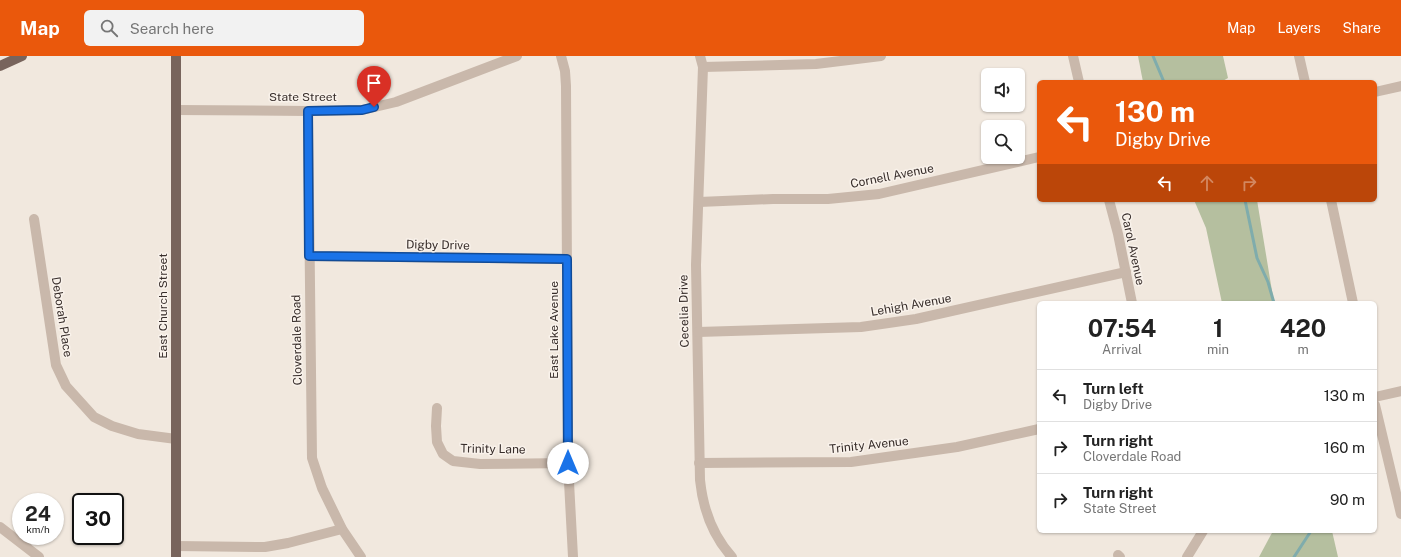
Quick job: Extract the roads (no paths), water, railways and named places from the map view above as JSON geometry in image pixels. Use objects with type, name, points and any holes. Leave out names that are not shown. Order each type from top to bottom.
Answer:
[{"type":"main road","points":[[0,66],[22,56]]},
{"type":"main road","name":"East Church Street","points":[[176,56],[176,557]]},
{"type":"street","name":"State Street","points":[[176,110],[362,110],[396,102],[517,56]]},
{"type":"street","name":"East Lake Avenue","points":[[561,56],[565,71],[566,86],[568,463],[573,557]]},
{"type":"street","name":"Cecelia Drive","points":[[700,56],[703,67],[696,265],[699,463],[702,496],[707,515],[715,534],[729,556]]},
{"type":"street","points":[[703,67],[816,64],[881,56]]},
{"type":"street","points":[[1073,56],[1079,80]]},
{"type":"street","points":[[1299,56],[1305,80]]},
{"type":"street","points":[[1377,92],[1401,86]]},
{"type":"street","name":"Cloverdale Road","points":[[308,111],[312,458],[322,488],[342,529],[361,557]]},
{"type":"street","name":"Cornell Avenue","points":[[699,202],[773,199],[828,199],[879,194],[1037,158]]},
{"type":"street","name":"Carol Avenue","points":[[1109,202],[1132,301]]},
{"type":"street","points":[[1331,202],[1353,301]]},
{"type":"street","name":"Deborah Place","points":[[34,219],[56,365],[66,386],[94,417],[112,426],[138,434],[176,439]]},
{"type":"street","name":"Digby Drive","points":[[309,256],[567,259]]},
{"type":"street","name":"Lehigh Avenue","points":[[698,332],[861,327],[916,319],[1126,272]]},
{"type":"street","points":[[1377,397],[1401,391]]},
{"type":"street","name":"Trinity Lane","points":[[437,408],[437,442],[443,454],[453,461],[480,464],[568,463]]},
{"type":"street","points":[[1377,413],[1401,514]]},
{"type":"street","name":"Trinity Avenue","points":[[699,463],[851,462],[957,447],[1037,429]]},
{"type":"street","points":[[0,527],[39,557]]},
{"type":"street","points":[[176,546],[265,546],[288,543],[342,529]]},
{"type":"street","points":[[1188,557],[1202,533]]},
{"type":"waterway","points":[[1153,56],[1163,80]]},
{"type":"waterway","points":[[1245,202],[1257,258],[1268,282],[1273,301]]},
{"type":"waterway","points":[[1294,557],[1310,533]]}]
